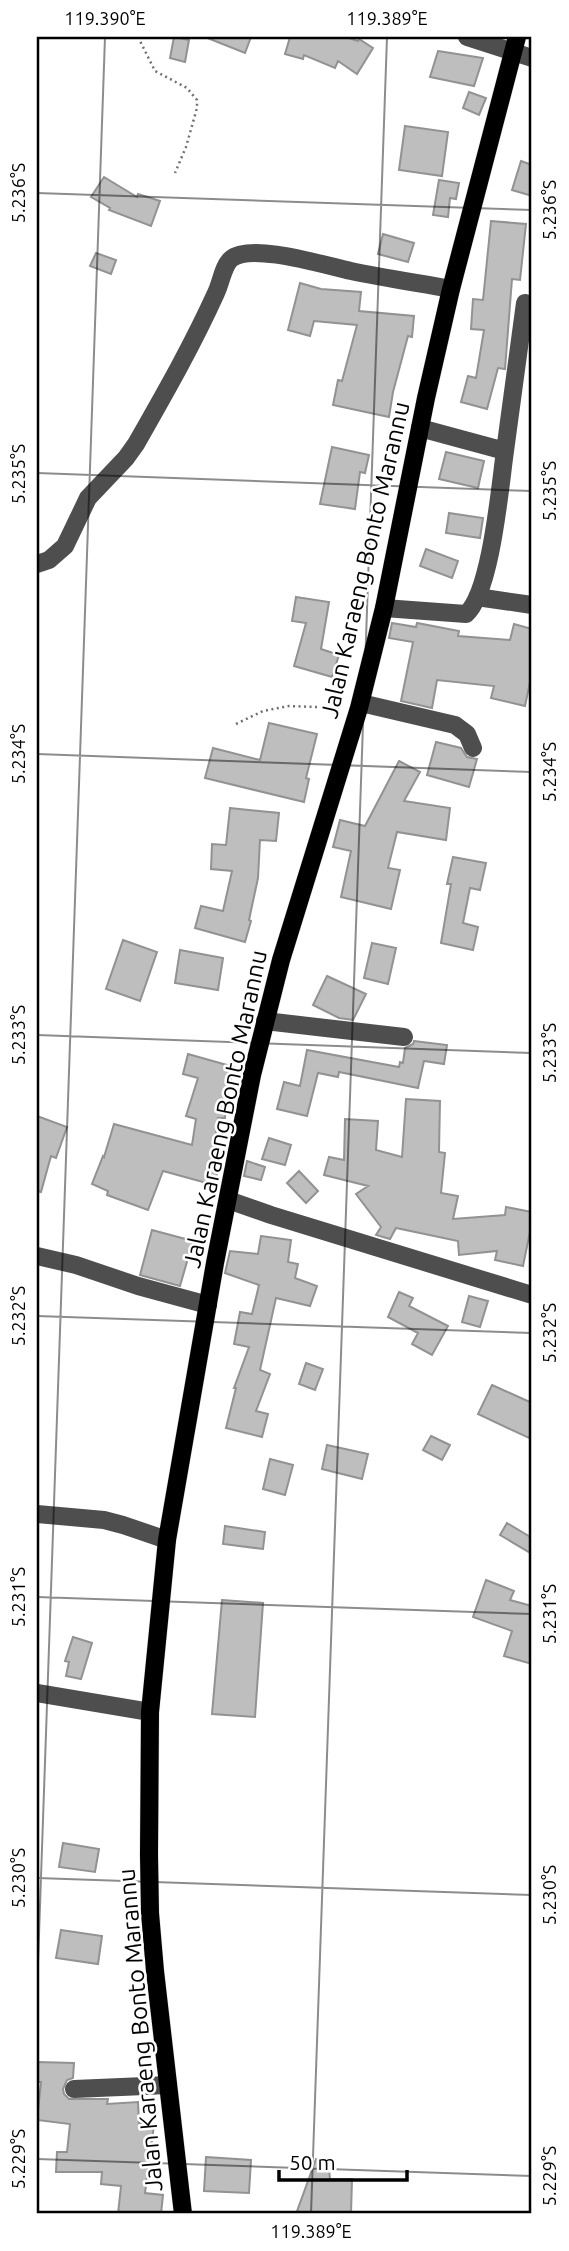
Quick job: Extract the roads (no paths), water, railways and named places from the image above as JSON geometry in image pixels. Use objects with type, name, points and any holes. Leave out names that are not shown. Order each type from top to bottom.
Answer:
[{"type":"main road","name":"Jalan Karaeng Bonto Marannu","points":[[183,2214],[150,1913],[150,1712],[167,1540],[239,1135],[265,1021],[281,960],[360,706],[384,608],[451,289],[515,44]]},
{"type":"street","points":[[467,37],[515,44],[532,58]]},
{"type":"street","points":[[37,564],[49,560],[65,546],[88,498],[136,444],[192,346],[219,288],[227,263],[233,257],[255,253],[293,257],[351,271],[451,289]]},
{"type":"street","points":[[384,608],[466,614],[471,610],[491,552],[525,303]]},
{"type":"street","points":[[420,428],[505,451]]},
{"type":"street","points":[[477,597],[532,605]]},
{"type":"street","points":[[360,706],[455,725],[467,734],[473,748]]},
{"type":"street","points":[[265,1021],[404,1037]]},
{"type":"street","points":[[228,1200],[532,1295]]},
{"type":"street","points":[[37,1256],[208,1305]]},
{"type":"street","points":[[37,1514],[104,1520],[167,1540]]},
{"type":"street","points":[[37,1693],[150,1712]]},
{"type":"street","points":[[74,2089],[168,2085]]}]
